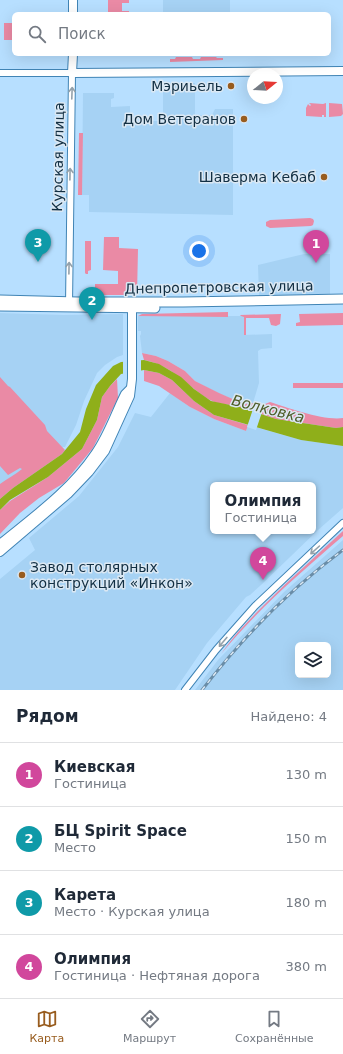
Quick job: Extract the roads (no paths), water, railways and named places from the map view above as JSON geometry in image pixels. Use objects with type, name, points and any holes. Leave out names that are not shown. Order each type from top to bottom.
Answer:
[{"type":"main road","name":"Днепропетровская улица","points":[[132,305],[343,299]]},
{"type":"main road","name":"Днепропетровская улица","points":[[0,300],[69,304],[132,305],[343,305]]},
{"type":"main road","name":"Днепропетровская улица","points":[[0,306],[69,304]]},
{"type":"street","points":[[73,12],[74,0]]},
{"type":"street","name":"Курская улица","points":[[69,304],[73,56]]},
{"type":"street","points":[[0,73],[343,71]]},
{"type":"street","points":[[0,552],[68,494],[95,465],[109,442],[130,396],[132,379],[132,305]]},
{"type":"street","points":[[0,544],[64,490],[84,468],[99,448],[125,394],[130,389]]},
{"type":"street","points":[[185,690],[216,650],[251,610],[343,523]]},
{"type":"railway","points":[[202,690],[250,633],[285,598],[343,550]]},
{"type":"place","name":"Мэриьель","points":[[231,86]]},
{"type":"place","name":"Дом Ветеранов","points":[[244,119]]},
{"type":"place","name":"Шаверма Кебаб","points":[[324,177]]},
{"type":"place","name":"Карета","points":[[38,262]]},
{"type":"place","name":"Киевская","points":[[316,263]]},
{"type":"place","name":"БЦ Spirit Space","points":[[92,320]]},
{"type":"place","name":"Завод столярных конструкций «Инкон»","points":[[22,575]]},
{"type":"place","name":"Олимпия","points":[[263,580]]},
{"type":"water label","name":"Волковка","points":[[268,409]]}]
